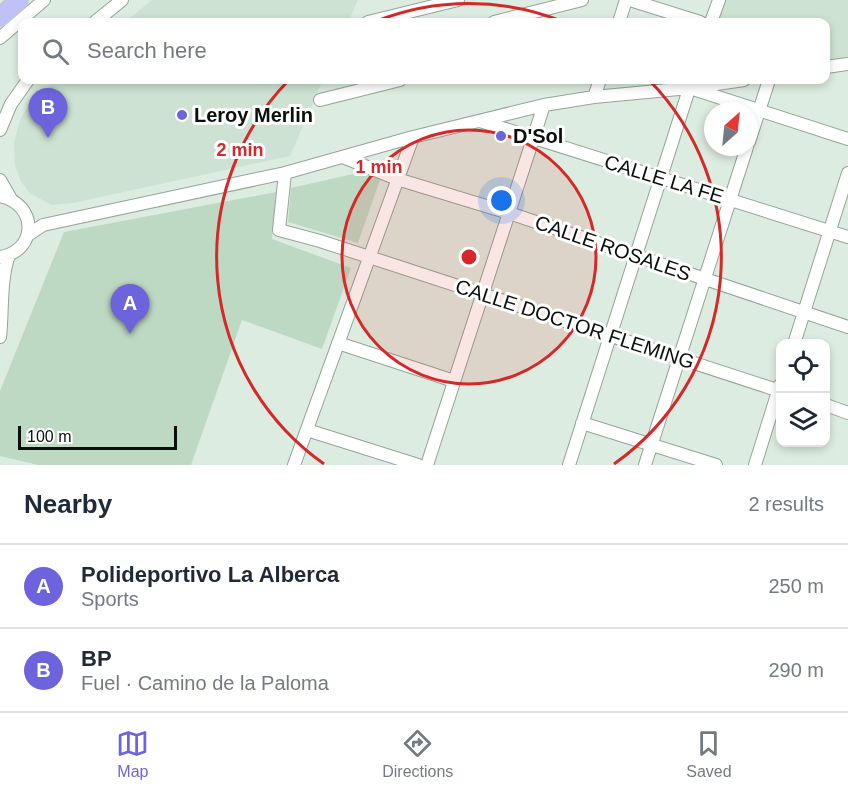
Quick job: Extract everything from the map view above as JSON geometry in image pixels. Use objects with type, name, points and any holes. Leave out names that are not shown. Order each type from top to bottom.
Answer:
[{"type":"highway","points":[[0,17],[20,0]]},
{"type":"street","points":[[23,18],[44,0]]},
{"type":"street","points":[[100,18],[122,0]]},
{"type":"street","points":[[384,18],[458,0]]},
{"type":"street","points":[[510,18],[582,0]]},
{"type":"street","points":[[621,18],[628,0],[687,18]]},
{"type":"street","points":[[712,18],[719,0]]},
{"type":"street","points":[[0,38],[18,22]]},
{"type":"street","points":[[830,66],[848,64]]},
{"type":"street","points":[[0,130],[10,104],[25,84]]},
{"type":"street","points":[[320,100],[384,84]]},
{"type":"street","points":[[594,97],[599,84]]},
{"type":"street","points":[[569,465],[691,84]]},
{"type":"street","points":[[28,235],[43,225],[345,158],[413,137],[544,105],[691,84],[759,111],[848,139]]},
{"type":"street","points":[[758,114],[768,84]]},
{"type":"street","points":[[427,465],[544,105]]},
{"type":"street","name":"CALLE LA FE","points":[[480,122],[848,237]]},
{"type":"street","points":[[294,465],[413,137]]},
{"type":"street","points":[[645,465],[744,156]]},
{"type":"street","name":"CALLE ROSALES","points":[[345,158],[397,179],[509,213],[848,327]]},
{"type":"street","name":"CALLE DOCTOR FLEMING","points":[[285,172],[279,230],[776,388]]},
{"type":"street","points":[[796,339],[848,173]]},
{"type":"street","points":[[0,180],[5,198],[23,209],[29,222],[28,235],[22,246],[4,256],[1,276],[3,309],[0,337]]},
{"type":"street","points":[[29,222],[43,225]]},
{"type":"street","points":[[338,343],[454,381]]},
{"type":"street","points":[[755,465],[779,393]]},
{"type":"street","points":[[830,407],[848,413]]},
{"type":"street","points":[[582,423],[716,465]]},
{"type":"street","points":[[307,430],[418,465]]},
{"type":"shaded area","points":[[152,0],[358,0],[350,18],[130,18]]},
{"type":"shaded area","points":[[726,0],[848,0],[848,58],[830,60],[830,18],[719,18]]},
{"type":"shaded area","name":"Leroy Merlin","points":[[52,84],[321,84],[290,156],[73,203],[52,205],[31,194],[21,182],[15,165],[14,144],[19,123],[35,98]]},
{"type":"shaded area","points":[[362,172],[380,180],[358,243],[288,222],[291,188]]},
{"type":"shaded area","points":[[276,192],[272,239],[351,268],[322,349],[242,320],[191,465],[38,465],[0,456],[0,391],[64,232]]},
{"type":"place","name":"Leroy Merlin","points":[[182,115]]},
{"type":"place","name":"D'Sol","points":[[501,136]]},
{"type":"place","name":"BP","points":[[48,138]]},
{"type":"place","name":"Polideportivo La Alberca","points":[[130,334]]}]
